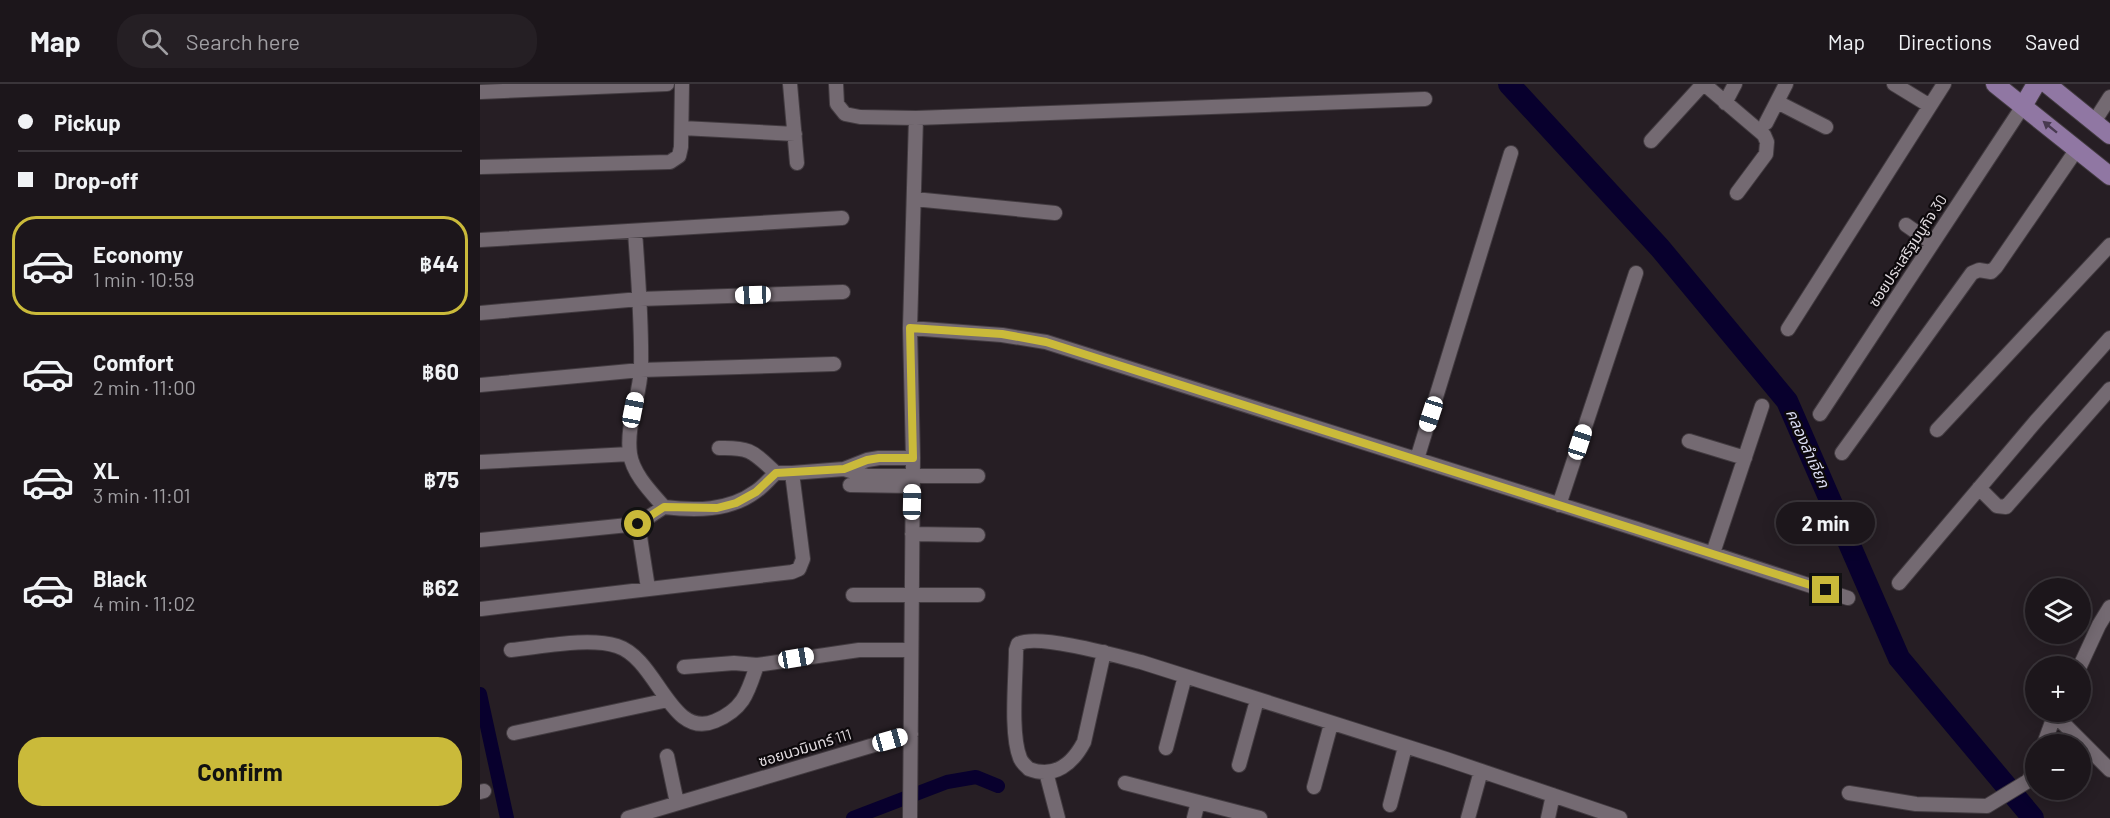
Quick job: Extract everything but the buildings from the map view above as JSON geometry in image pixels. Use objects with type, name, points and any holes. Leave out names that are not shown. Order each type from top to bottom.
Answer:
[{"type":"main road","points":[[1995,84],[2110,176]]},
{"type":"main road","points":[[2023,105],[2036,84]]},
{"type":"main road","points":[[2047,84],[2110,135]]},
{"type":"street","points":[[480,92],[667,84]]},
{"type":"street","points":[[480,167],[670,162],[679,156],[682,84]]},
{"type":"street","points":[[790,84],[797,163]]},
{"type":"street","points":[[836,84],[837,104],[845,114],[860,117],[916,118],[1425,99]]},
{"type":"street","points":[[1651,141],[1704,84],[1764,135],[1767,142],[1766,154],[1737,193]]},
{"type":"street","points":[[1725,103],[1735,84]]},
{"type":"street","points":[[1766,123],[1786,84]]},
{"type":"street","points":[[1895,84],[1930,106]]},
{"type":"street","points":[[1788,329],[1944,84]]},
{"type":"street","points":[[2094,122],[2110,97]]},
{"type":"street","points":[[1777,102],[1826,127]]},
{"type":"street","name":"ซอยประเสริฐมนูกิจ 30","points":[[1820,414],[2023,105]]},
{"type":"street","points":[[910,818],[910,595],[913,458],[910,328],[916,118]]},
{"type":"street","points":[[681,128],[795,134]]},
{"type":"street","points":[[1842,453],[1972,273],[1979,270],[1991,272],[1996,267],[2077,149]]},
{"type":"street","points":[[1417,459],[1511,153]]},
{"type":"street","points":[[914,199],[1055,213]]},
{"type":"street","points":[[480,240],[842,218]]},
{"type":"street","points":[[1906,225],[1932,243]]},
{"type":"street","points":[[635,231],[640,299],[641,370],[630,427],[630,454],[641,478],[664,507]]},
{"type":"street","points":[[1937,430],[2110,245]]},
{"type":"street","points":[[1559,505],[1636,273]]},
{"type":"street","points":[[480,313],[640,299],[843,292]]},
{"type":"street","points":[[910,328],[1002,334],[1046,342],[1713,553],[1848,598]]},
{"type":"street","points":[[1899,583],[2110,338]]},
{"type":"street","points":[[480,385],[641,370],[834,364]]},
{"type":"street","points":[[1979,488],[1997,506],[2006,507],[2110,389]]},
{"type":"street","points":[[1713,553],[1762,406]]},
{"type":"street","points":[[1689,441],[1745,458]]},
{"type":"street","points":[[719,448],[741,448],[754,452],[776,473]]},
{"type":"street","points":[[480,462],[630,454]]},
{"type":"street","points":[[480,540],[638,524],[664,507],[717,508],[736,503],[756,492],[776,473],[844,469],[867,460],[913,458]]},
{"type":"street","points":[[844,469],[867,476],[912,481]]},
{"type":"street","points":[[481,609],[792,572],[799,568],[803,559],[792,473]]},
{"type":"street","points":[[850,485],[978,476]]},
{"type":"street","points":[[638,524],[648,588]]},
{"type":"street","points":[[912,534],[978,535]]},
{"type":"street","points":[[853,595],[978,595]]},
{"type":"street","points":[[2085,656],[2110,607]]},
{"type":"street","points":[[1104,652],[1084,742],[1071,762],[1046,772],[1029,769],[1021,759],[1018,749],[1016,650],[1018,644],[1037,640],[1104,652],[1185,676],[1620,818]]},
{"type":"street","points":[[511,650],[575,644],[602,643],[618,646],[633,653],[657,682],[676,712],[696,724],[709,723],[726,717],[739,707],[746,697],[757,665]]},
{"type":"street","points":[[684,667],[734,663],[757,665],[837,652],[910,650]]},
{"type":"street","points":[[1166,748],[1185,676]]},
{"type":"street","points":[[514,733],[668,700]]},
{"type":"street","points":[[1239,765],[1257,700]]},
{"type":"street","points":[[2064,722],[2110,770]]},
{"type":"street","points":[[1314,787],[1331,724]]},
{"type":"street","name":"ซอยนวมินทร์ 111","points":[[628,818],[911,734]]},
{"type":"street","points":[[1390,805],[1405,747]]},
{"type":"street","points":[[667,756],[677,803]]},
{"type":"street","points":[[1468,818],[1481,771]]},
{"type":"street","points":[[1046,772],[1058,818]]},
{"type":"street","points":[[1850,793],[1916,804],[1987,806],[2025,780]]},
{"type":"street","points":[[1125,783],[1260,818]]},
{"type":"street","points":[[1548,818],[1553,795]]},
{"type":"street","points":[[1194,818],[1198,802]]},
{"type":"waterway","name":"คลองลำเจียก","points":[[1509,84],[1660,248],[1787,401],[1899,658],[2033,818]]},
{"type":"waterway","points":[[480,694],[507,818]]},
{"type":"waterway","points":[[853,818],[947,782],[976,777],[998,786]]},
{"type":"route","points":[[638,524],[664,507],[717,508],[736,503],[756,492],[776,473],[844,469],[879,458],[913,458],[910,328],[1002,334],[1046,342],[1826,590]]}]
